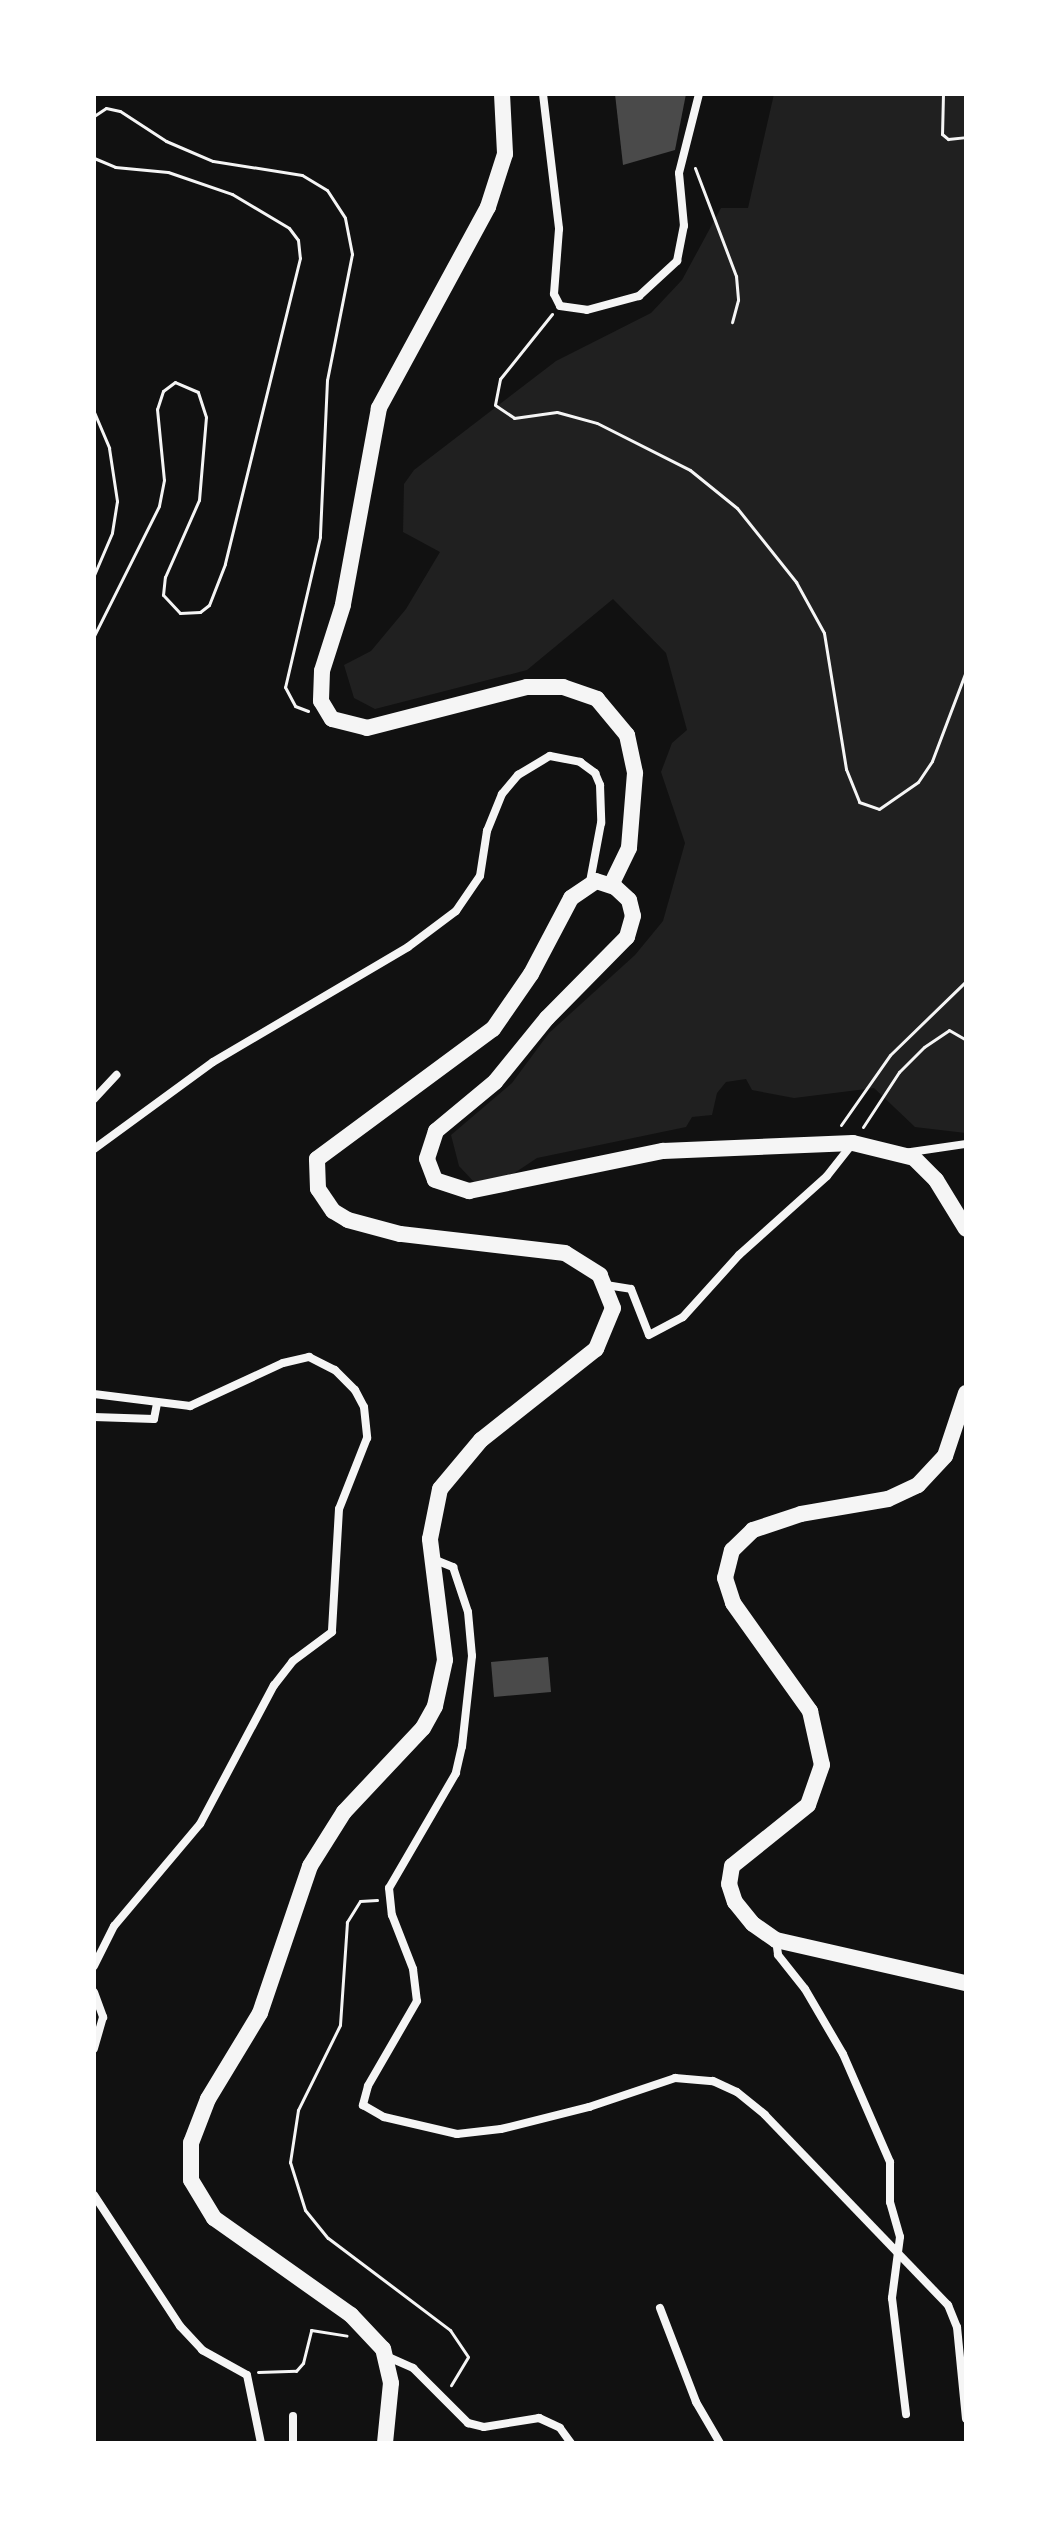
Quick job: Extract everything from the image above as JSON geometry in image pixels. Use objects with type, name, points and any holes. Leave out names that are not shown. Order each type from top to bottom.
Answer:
[{"type":"main road","points":[[502,94],[506,135],[501,172],[470,243],[379,408],[343,605],[322,671],[322,709],[337,722],[367,728],[527,687],[563,687],[597,699],[627,735],[635,773],[629,848],[611,885]]},
{"type":"main road","points":[[385,2443],[391,2389],[382,2349],[341,2307],[225,2229],[197,2193],[189,2157],[201,2113],[260,2013],[310,1866],[344,1812],[423,1728],[435,1706],[445,1660],[432,1559],[431,1524],[446,1477],[481,1440],[596,1349],[613,1313],[606,1285],[593,1269],[565,1253],[400,1234],[355,1223],[327,1203],[314,1174],[328,1146],[426,1082],[493,1029],[531,974],[567,905],[590,882],[611,885],[627,896],[633,912],[619,947],[547,1018],[495,1082],[436,1131],[427,1164],[438,1183],[469,1191],[663,1151],[853,1143],[904,1153],[931,1175],[966,1229]]},
{"type":"main road","points":[[966,1393],[945,1456],[918,1485],[888,1499],[765,1526],[740,1541],[727,1561],[725,1585],[733,1603],[807,1704],[820,1742],[821,1775],[812,1800],[743,1853],[729,1878],[741,1910],[776,1940],[966,1983]]},
{"type":"street","points":[[543,94],[559,229],[554,294],[560,306],[587,310],[627,302],[671,269],[683,245],[679,173],[699,94]]},
{"type":"street","points":[[94,1149],[213,1062],[408,947],[456,911],[480,876],[487,831],[502,794],[518,775],[550,756],[580,762],[595,773],[600,785],[601,823],[590,882]]},
{"type":"street","points":[[94,1099],[116,1075]]},
{"type":"street","points":[[606,1285],[631,1289],[649,1335],[683,1317],[739,1255],[835,1168],[853,1143]]},
{"type":"street","points":[[904,1153],[966,1144]]},
{"type":"street","points":[[94,1394],[190,1406],[283,1363],[309,1357],[335,1370],[355,1390],[364,1407],[367,1438],[339,1509],[332,1632],[293,1661],[274,1685],[200,1824],[114,1926],[94,1966]]},
{"type":"street","points":[[94,1417],[154,1419],[157,1404]]},
{"type":"street","points":[[432,1559],[453,1567],[468,1612],[472,1656],[462,1746],[456,1773],[392,1880],[388,1902],[418,1992],[410,2019],[362,2103],[368,2110],[438,2133],[484,2133],[589,2107],[662,2080],[713,2081],[756,2106],[899,2253],[955,2318],[966,2419]]},
{"type":"street","points":[[776,1940],[778,1955],[831,2034],[879,2130],[890,2162],[890,2202],[899,2253],[892,2298],[906,2414]]},
{"type":"street","points":[[94,1992],[103,2017],[94,2049]]},
{"type":"street","points":[[94,2195],[180,2326],[202,2350],[247,2375],[261,2443]]},
{"type":"street","points":[[660,2308],[689,2387],[720,2443]]},
{"type":"street","points":[[382,2349],[413,2368],[468,2423],[484,2427],[539,2418],[560,2428],[571,2443]]},
{"type":"street","points":[[293,2416],[293,2443]]},
{"type":"path","points":[[943,94],[942,134],[948,139],[966,137]]},
{"type":"path","points":[[94,107],[100,111],[120,111],[166,141],[213,161],[302,175],[327,190],[345,218],[352,254],[327,380],[320,537],[285,687],[295,706],[322,709]]},
{"type":"path","points":[[94,116],[100,111]]},
{"type":"path","points":[[687,146],[736,276],[738,300],[732,322]]},
{"type":"path","points":[[94,158],[115,167],[168,172],[232,194],[278,217],[298,240],[300,258],[225,564],[209,605],[200,612],[180,613],[163,595],[165,577],[199,500],[206,417],[198,392],[175,382],[168,384],[157,409],[164,480],[159,506],[94,636]]},
{"type":"path","points":[[560,306],[508,367],[494,392],[495,405],[514,418],[557,412],[597,423],[690,470],[737,508],[796,582],[819,620],[846,769],[859,802],[879,809],[918,782],[932,761],[966,671]]},
{"type":"path","points":[[94,412],[109,448],[117,501],[112,533],[94,575]]},
{"type":"path","points":[[832,1142],[890,1055],[966,981]]},
{"type":"path","points":[[853,1143],[899,1072],[924,1047],[949,1030],[966,1040]]},
{"type":"path","points":[[388,1902],[360,1901],[347,1922],[340,2025],[298,2110],[290,2162],[305,2210],[317,2227],[347,2255],[450,2330],[468,2357],[450,2386],[435,2391]]},
{"type":"path","points":[[247,2375],[296,2371],[311,2330],[382,2349]]},
{"type":"shaded area","points":[[774,94],[966,94],[966,1133],[915,1127],[874,1088],[794,1098],[752,1090],[746,1079],[726,1082],[717,1093],[712,1115],[692,1117],[686,1127],[537,1158],[513,1174],[474,1182],[459,1166],[451,1135],[512,1083],[549,1033],[635,955],[663,921],[685,843],[661,772],[672,743],[687,730],[666,653],[613,599],[527,670],[375,709],[354,698],[344,665],[371,651],[406,609],[440,552],[403,532],[404,484],[414,470],[556,361],[651,313],[682,280],[721,208],[748,208]]},
{"type":"building","points":[[615,94],[686,94],[675,150],[623,165]]},
{"type":"building","points":[[548,1657],[551,1692],[494,1697],[491,1662]]}]
